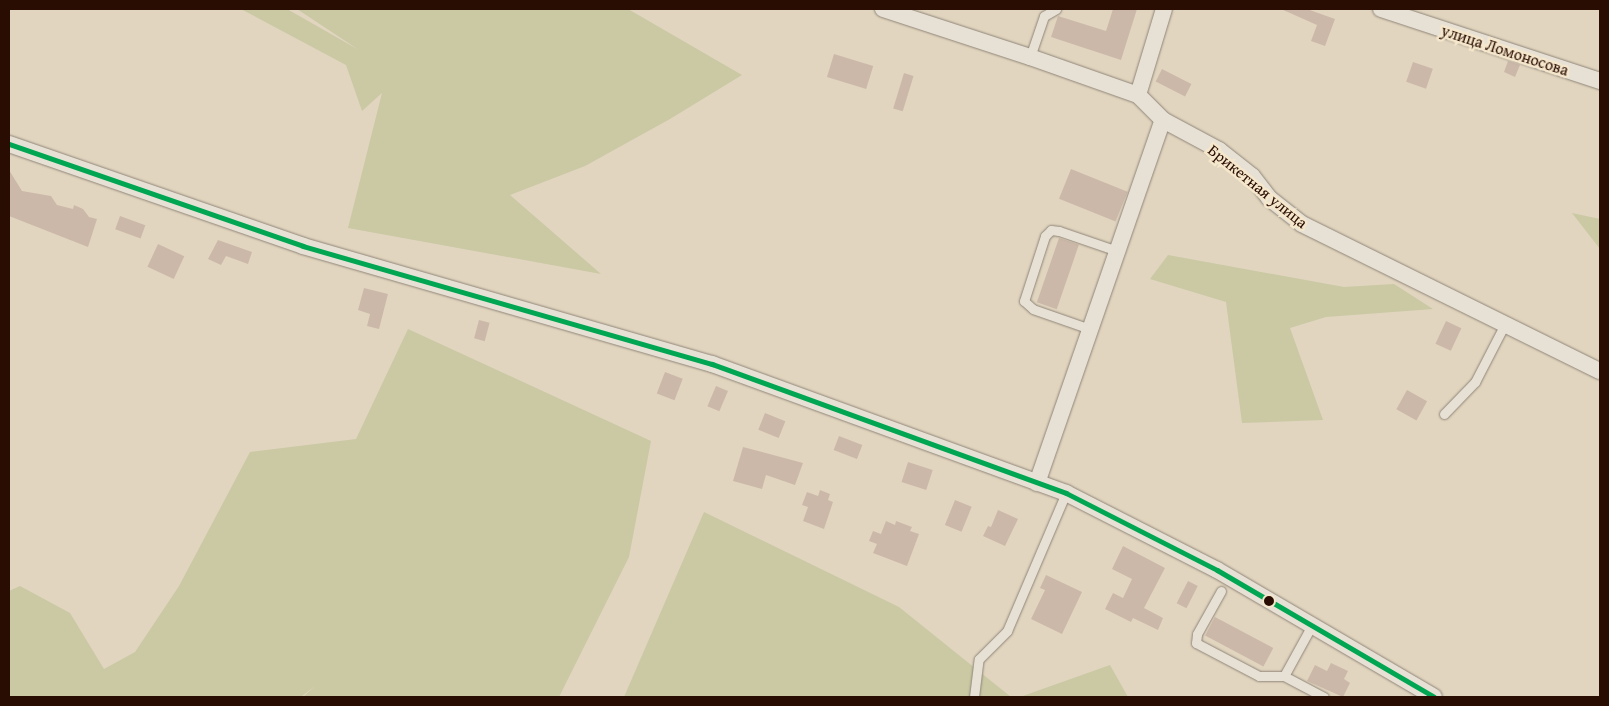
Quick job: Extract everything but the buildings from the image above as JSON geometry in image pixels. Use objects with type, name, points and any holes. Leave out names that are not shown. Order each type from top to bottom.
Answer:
[{"type":"street","name":"Брикетная улица","points":[[883,9],[1138,95],[1163,120],[1219,150],[1252,176],[1269,198],[1302,224],[1600,371]]},
{"type":"street","points":[[1138,95],[1164,9]]},
{"type":"street","name":"улица Ломоносова","points":[[1381,9],[1600,82]]},
{"type":"street","points":[[1036,482],[1163,120]]},
{"type":"street","points":[[9,144],[302,246],[712,364],[1066,493],[1217,570],[1434,697]]},
{"type":"lane","points":[[1030,57],[1044,16],[1056,9]]},
{"type":"lane","points":[[1090,329],[1033,309],[1027,306],[1024,301],[1045,236],[1051,230],[1059,231],[1117,251]]},
{"type":"lane","points":[[1444,414],[1475,382],[1506,324]]},
{"type":"lane","points":[[974,697],[979,659],[1007,631],[1063,505],[1066,493]]},
{"type":"lane","points":[[1221,591],[1197,634],[1196,643],[1259,676],[1284,676],[1324,697]]},
{"type":"lane","points":[[1284,676],[1312,625]]},
{"type":"green space","points":[[241,9],[287,9],[359,50],[297,9],[628,9],[742,75],[670,119],[585,166],[510,195],[601,274],[348,228],[382,93],[362,111],[346,65]]},
{"type":"green space","points":[[1572,213],[1600,219],[1600,249]]},
{"type":"green space","points":[[1168,255],[1344,287],[1394,284],[1433,309],[1326,317],[1290,328],[1323,420],[1242,423],[1226,302],[1150,279]]},
{"type":"green space","points":[[408,329],[651,441],[629,557],[559,697],[303,697],[315,686],[301,697],[9,697],[9,591],[20,586],[70,613],[104,669],[135,652],[179,586],[250,452],[356,439]]},
{"type":"green space","points":[[704,512],[899,607],[1011,697],[624,697]]},
{"type":"green space","points":[[1110,665],[1128,697],[1020,697]]},
{"type":"transit line","points":[[9,144],[303,246],[712,364],[1066,493],[1217,570],[1434,697]]}]
